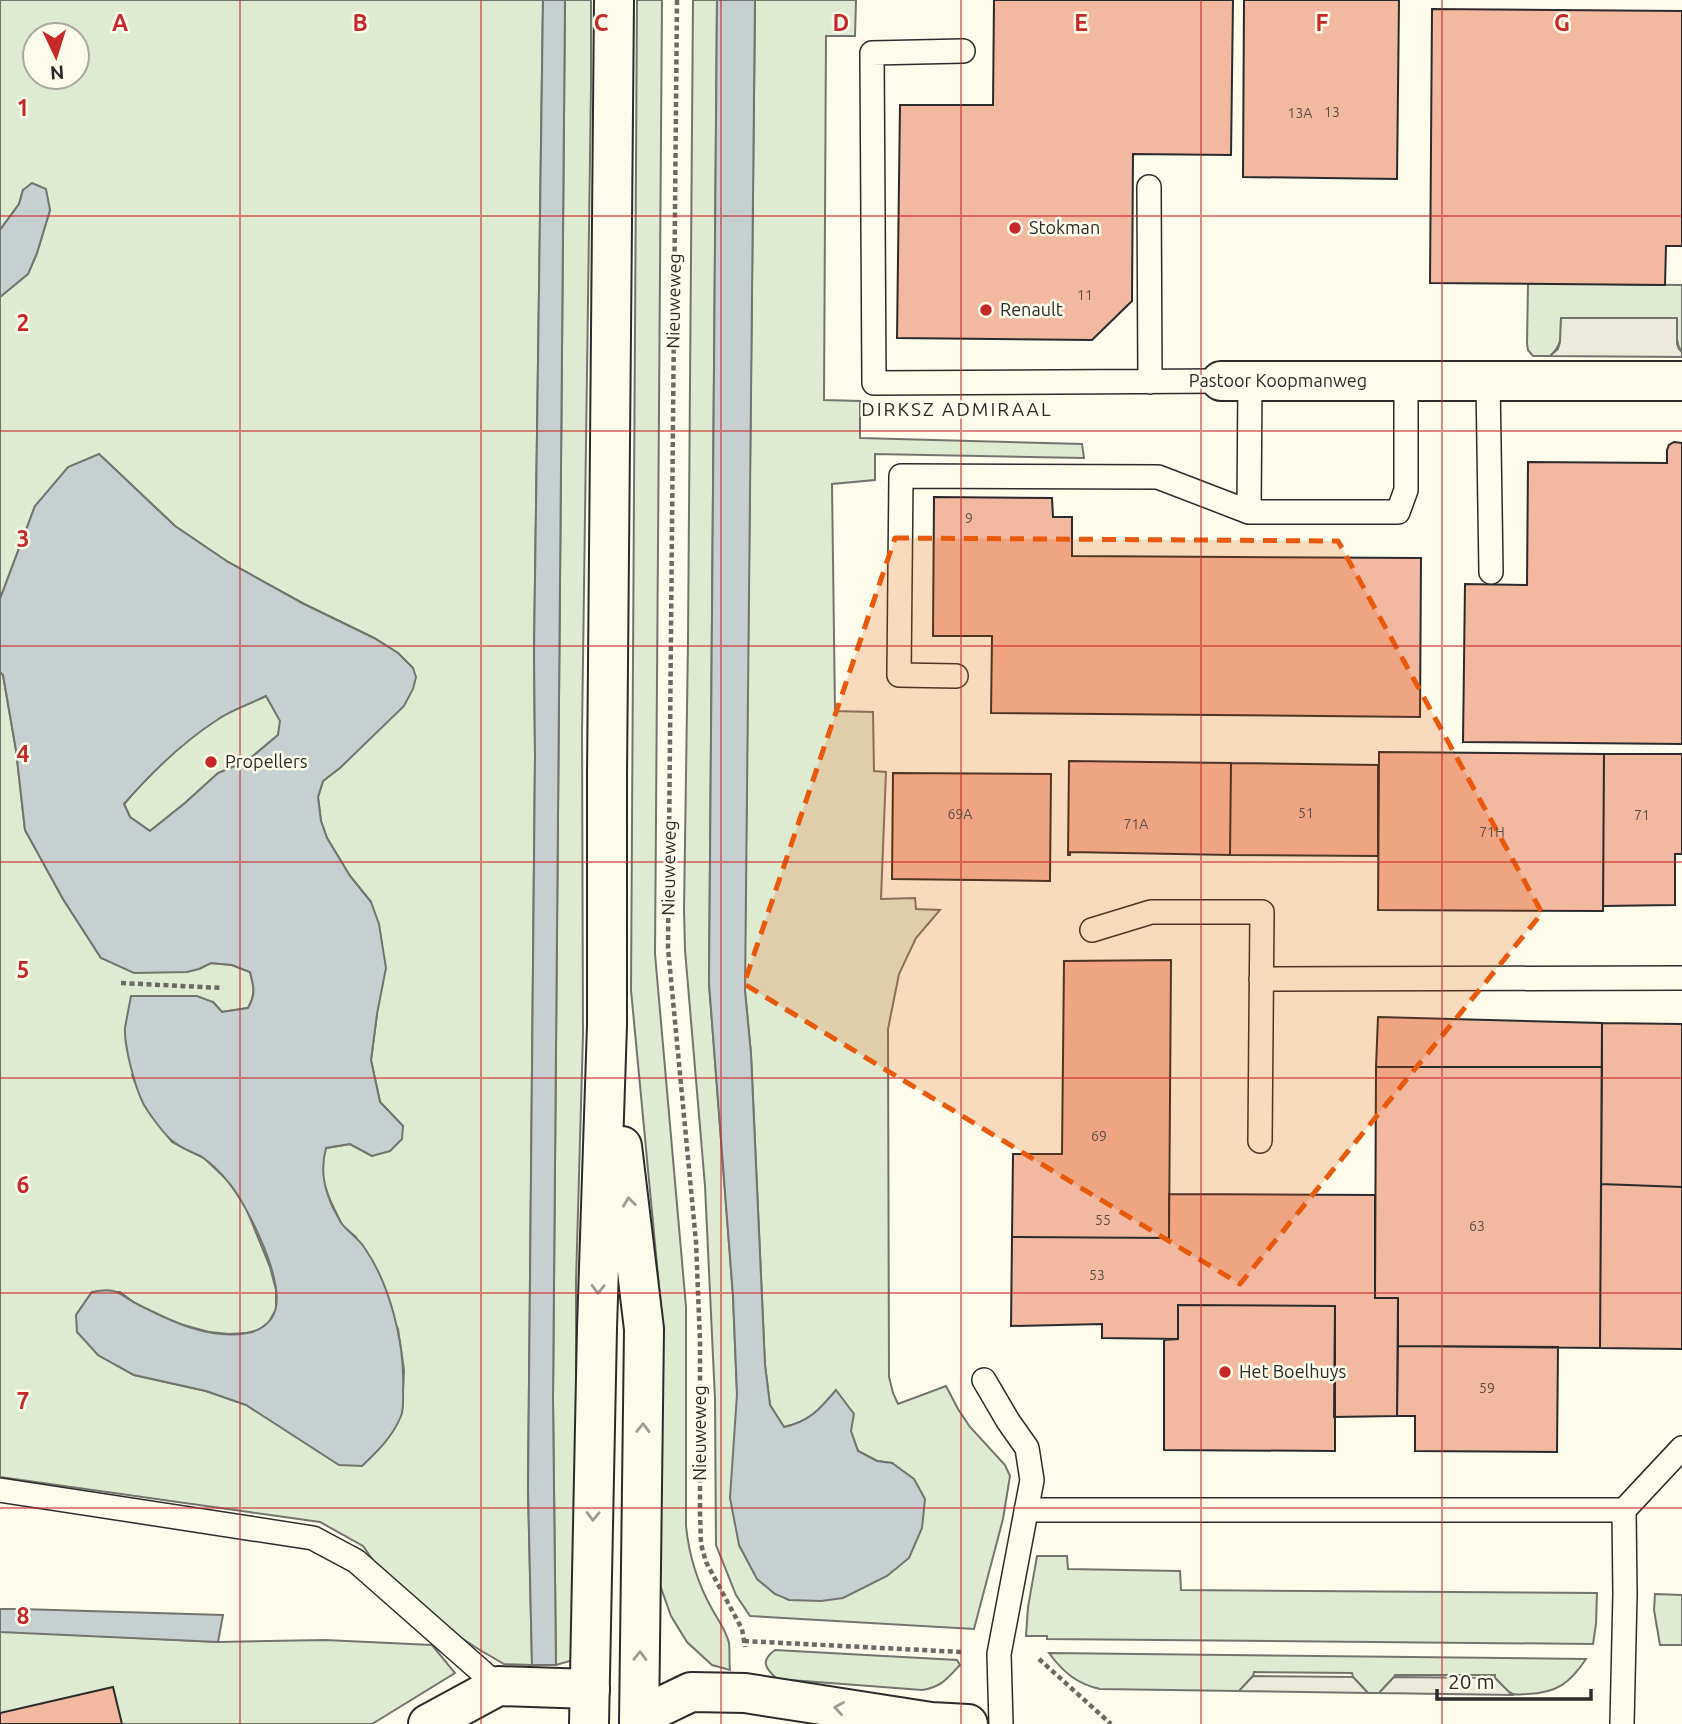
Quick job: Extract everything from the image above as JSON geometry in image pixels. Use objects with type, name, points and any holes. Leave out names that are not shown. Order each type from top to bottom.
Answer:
[{"type":"street","points":[[589,1707],[607,1025],[614,0]]},
{"type":"street","name":"Pastoor Koopmanweg","points":[[1236,381],[1682,381]]},
{"type":"street","points":[[607,1025],[644,1329],[643,1722]]},
{"type":"street","points":[[428,1724],[498,1686],[643,1722],[691,1692],[745,1693],[926,1723],[968,1724]]},
{"type":"lane","name":"Pastoor Koopmanweg","points":[[963,51],[872,53],[874,383],[1236,381]]},
{"type":"lane","points":[[1149,187],[1150,382]]},
{"type":"lane","points":[[1236,381],[1249,512]]},
{"type":"lane","points":[[956,676],[899,675],[901,477],[1158,477],[1249,512],[1398,512],[1406,490],[1406,381]]},
{"type":"lane","points":[[1488,381],[1491,572]]},
{"type":"lane","points":[[1093,930],[1151,912],[1262,912],[1260,1140]]},
{"type":"lane","points":[[1261,979],[1682,978]]},
{"type":"lane","points":[[984,1380],[1027,1448],[1032,1480],[999,1654],[1001,1724]]},
{"type":"lane","points":[[1622,1724],[1624,1510],[1682,1448]]},
{"type":"lane","points":[[0,1490],[313,1538],[356,1561],[498,1686]]},
{"type":"lane","points":[[1026,1510],[1624,1510]]},
{"type":"path","name":"Nieuweweg","points":[[677,0],[668,948],[696,1242],[700,1341],[701,1544],[706,1562],[742,1629],[746,1657],[745,1693]]},
{"type":"path","points":[[121,983],[223,988]]},
{"type":"path","points":[[744,1641],[999,1654],[1039,1659],[1111,1724]]},
{"type":"highlighted area","points":[[895,538],[1338,541],[1542,913],[1240,1284],[744,984]]},
{"type":"green space","points":[[0,0],[543,0],[534,651],[528,1488],[532,1665],[504,1664],[444,1627],[382,1573],[363,1546],[320,1522],[0,1477],[0,672],[3,675],[16,750],[25,830],[63,899],[101,958],[199,969],[210,963],[232,965],[250,972],[253,986],[248,1008],[222,1012],[213,1002],[132,1075],[145,1106],[172,1142],[204,1158],[228,1181],[244,1203],[270,1267],[276,1290],[276,1309],[269,1322],[259,1330],[229,1334],[209,1332],[176,1323],[136,1304],[120,1292],[92,1292],[76,1315],[98,1355],[134,1375],[206,1391],[247,1405],[281,1426],[402,1413],[404,1370],[398,1329],[356,1237],[342,1225],[322,1178],[322,1162],[326,1148],[350,1144],[372,1156],[403,1126],[380,1102],[371,1060],[377,1014],[371,902],[350,876],[327,838],[321,821],[318,797],[323,781],[341,767],[413,668],[398,653],[374,638],[304,604],[228,562],[175,526],[99,454],[35,506],[0,599],[0,297],[28,274],[50,210],[23,190],[19,204],[0,230]]},
{"type":"green space","points":[[565,0],[591,0],[591,86],[582,732],[583,1034],[576,1282],[576,1652],[570,1661],[556,1665],[553,1399]]},
{"type":"green space","points":[[637,0],[662,0],[655,954],[686,1307],[686,1526],[698,1579],[728,1638],[730,1670],[712,1665],[687,1642],[671,1616],[660,1585],[662,1318],[631,990]]},
{"type":"green space","points":[[693,0],[717,0],[709,983],[733,1296],[739,1545],[757,1578],[775,1594],[892,1463],[877,1461],[858,1451],[836,1391],[813,1414],[801,1422],[784,1427],[770,1405],[765,1365],[751,1054],[745,991],[755,0],[856,0],[855,36],[826,36],[824,400],[860,401],[860,438],[1082,444],[1084,458],[875,454],[875,480],[832,484],[835,711],[873,712],[874,771],[886,772],[881,899],[915,898],[916,909],[940,910],[916,938],[899,974],[888,1029],[889,1377],[898,1404],[946,1386],[970,1427],[1005,1465],[1010,1476],[1003,1519],[974,1629],[750,1616],[736,1595],[716,1545],[715,1399],[705,1186],[684,910]]},
{"type":"green space","points":[[1528,283],[1682,285],[1682,352],[1677,340],[1677,318],[1561,318],[1557,347],[1550,356],[1533,356],[1527,344]]},
{"type":"green space","points":[[266,696],[281,721],[278,735],[247,761],[218,773],[150,831],[130,817],[124,804],[179,748],[217,719]]},
{"type":"green space","points":[[1037,1556],[1067,1556],[1068,1569],[1180,1571],[1181,1590],[1597,1593],[1596,1624],[1593,1644],[1047,1639],[1047,1636],[1026,1636]]},
{"type":"green space","points":[[1655,1594],[1682,1595],[1682,1645],[1660,1645],[1654,1610]]},
{"type":"green space","points":[[0,1631],[218,1642],[325,1640],[432,1645],[455,1673],[372,1724],[0,1724]]},
{"type":"green space","points":[[775,1650],[957,1660],[960,1665],[939,1684],[922,1690],[777,1679],[766,1665],[767,1658]]},
{"type":"green space","points":[[1049,1653],[1586,1659],[1568,1680],[1555,1689],[1519,1695],[1506,1690],[1495,1675],[1395,1675],[1379,1693],[1368,1693],[1352,1673],[1254,1672],[1239,1691],[1100,1689],[1071,1676]]},
{"type":"shaded area","points":[[543,0],[565,0],[553,1399],[556,1665],[532,1665],[528,1488],[534,651]]},
{"type":"shaded area","points":[[717,0],[755,0],[745,991],[751,1054],[765,1365],[770,1405],[784,1427],[813,1414],[836,1390],[854,1414],[851,1431],[858,1451],[877,1461],[892,1463],[914,1479],[925,1499],[922,1528],[909,1558],[887,1576],[843,1598],[821,1601],[789,1600],[775,1594],[757,1579],[739,1545],[730,1498],[737,1394],[733,1296],[709,983]]},
{"type":"shaded area","points":[[32,183],[46,189],[50,210],[28,274],[0,297],[0,230],[19,204],[23,190]]},
{"type":"shaded area","points":[[1561,318],[1677,318],[1677,344],[1682,357],[1550,356],[1558,349]]},
{"type":"shaded area","points":[[99,454],[175,526],[228,562],[398,653],[413,668],[416,677],[404,706],[323,781],[318,797],[321,821],[327,838],[350,876],[371,902],[379,924],[386,968],[371,1060],[380,1102],[403,1126],[402,1139],[390,1151],[372,1156],[350,1144],[326,1148],[323,1164],[325,1187],[334,1210],[342,1224],[364,1247],[381,1278],[394,1315],[401,1353],[401,1416],[389,1437],[362,1466],[339,1465],[246,1405],[206,1391],[134,1375],[98,1355],[77,1332],[76,1315],[92,1292],[101,1290],[119,1293],[141,1306],[192,1328],[233,1335],[252,1332],[264,1326],[275,1311],[277,1298],[275,1282],[263,1245],[237,1194],[223,1176],[202,1157],[170,1139],[144,1105],[131,1067],[125,1036],[131,996],[197,996],[213,1002],[222,1012],[248,1008],[254,990],[250,972],[232,965],[211,963],[187,972],[134,973],[101,958],[63,899],[25,830],[16,750],[3,675],[0,672],[0,599],[35,506],[68,467]],"holes":[[[266,696],[280,721],[278,735],[247,761],[218,773],[150,831],[130,817],[124,804],[134,792],[180,748],[222,716]]]},
{"type":"shaded area","points":[[0,1609],[223,1615],[218,1642],[0,1632]]},
{"type":"shaded area","points":[[1253,1676],[1353,1677],[1368,1693],[1239,1691]]},
{"type":"shaded area","points":[[1394,1677],[1495,1678],[1512,1695],[1379,1693]]},
{"type":"building","name":"Stokman","points":[[994,0],[1233,0],[1231,155],[1133,154],[1132,301],[1092,340],[897,338],[900,105],[993,105]]},
{"type":"building","points":[[1244,0],[1399,0],[1397,179],[1243,177]]},
{"type":"building","points":[[1432,9],[1682,11],[1682,246],[1666,246],[1665,285],[1430,283]]},
{"type":"building","points":[[1674,442],[1682,443],[1682,744],[1463,742],[1465,584],[1527,585],[1528,462],[1667,463],[1667,450]]},
{"type":"building","points":[[934,497],[1052,498],[1053,517],[1072,517],[1072,556],[1421,558],[1420,717],[991,713],[992,636],[933,636]]},
{"type":"building","points":[[1379,752],[1604,754],[1603,911],[1378,910]]},
{"type":"building","points":[[1604,754],[1682,754],[1682,854],[1675,854],[1675,905],[1603,906]]},
{"type":"building","points":[[1069,761],[1231,763],[1230,855],[1070,852],[1068,855]]},
{"type":"building","points":[[1231,763],[1378,765],[1378,856],[1230,855]]},
{"type":"building","points":[[893,773],[1051,774],[1050,881],[892,879]]},
{"type":"building","points":[[1171,960],[1169,1238],[1012,1237],[1013,1154],[1062,1154],[1064,961]]},
{"type":"building","points":[[1378,1017],[1602,1023],[1602,1067],[1376,1067]]},
{"type":"building","points":[[1602,1023],[1682,1024],[1682,1187],[1601,1184]]},
{"type":"building","points":[[1376,1067],[1602,1067],[1600,1348],[1398,1346],[1398,1298],[1375,1298]]},
{"type":"building","points":[[1601,1184],[1682,1187],[1682,1349],[1600,1348]]},
{"type":"building","points":[[1169,1194],[1375,1195],[1375,1298],[1398,1298],[1397,1416],[1334,1417],[1335,1306],[1178,1305],[1178,1339],[1102,1338],[1102,1324],[1011,1326],[1012,1237],[1169,1238]]},
{"type":"building","points":[[1178,1305],[1335,1306],[1335,1451],[1164,1450],[1164,1340],[1178,1339]]},
{"type":"building","points":[[1398,1346],[1558,1347],[1557,1452],[1415,1451],[1415,1416],[1397,1416]]},
{"type":"building","points":[[113,1687],[122,1724],[0,1724],[0,1713]]},
{"type":"place","name":"Stokman","points":[[1015,228]]},
{"type":"place","name":"Renault","points":[[986,310]]},
{"type":"place","name":"Propellers","points":[[211,762]]},
{"type":"place","name":"Het Boelhuys","points":[[1225,1372]]},
{"type":"district","name":"DIRKSZ ADMIRAAL","points":[[957,409]]}]
